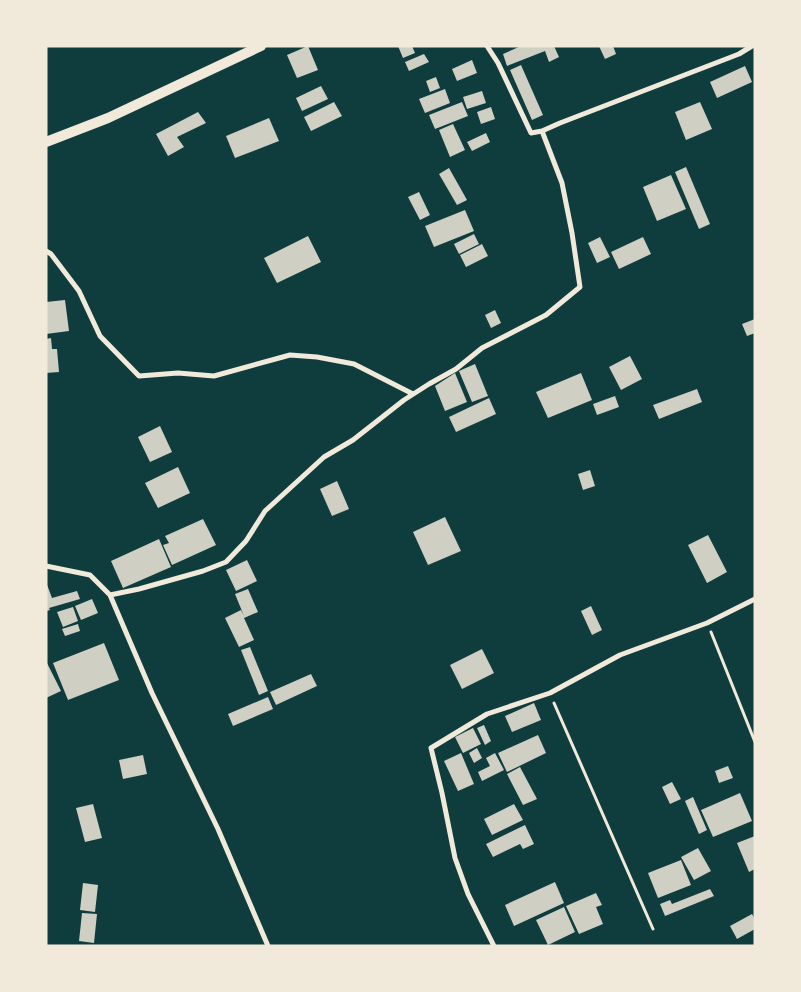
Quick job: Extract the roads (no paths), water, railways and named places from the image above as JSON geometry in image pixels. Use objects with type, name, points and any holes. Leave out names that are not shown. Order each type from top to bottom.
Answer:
[{"type":"main road","points":[[46,142],[108,118],[261,46]]},
{"type":"street","points":[[487,46],[498,63],[531,133],[542,131],[560,122],[739,54],[752,46]]},
{"type":"street","points":[[110,595],[203,571],[226,562],[246,540],[265,511],[324,457],[353,440],[413,394],[456,369],[482,348],[546,314],[580,287],[562,183],[542,131]]},
{"type":"street","points":[[46,250],[79,290],[100,336],[138,376],[178,373],[214,376],[290,355],[317,357],[354,364],[413,394]]},
{"type":"street","points":[[46,566],[90,575],[110,595],[152,693],[218,829],[268,946]]},
{"type":"street","points":[[494,946],[468,894],[455,858],[431,748],[487,714],[550,693],[620,656],[707,623],[755,599]]}]
